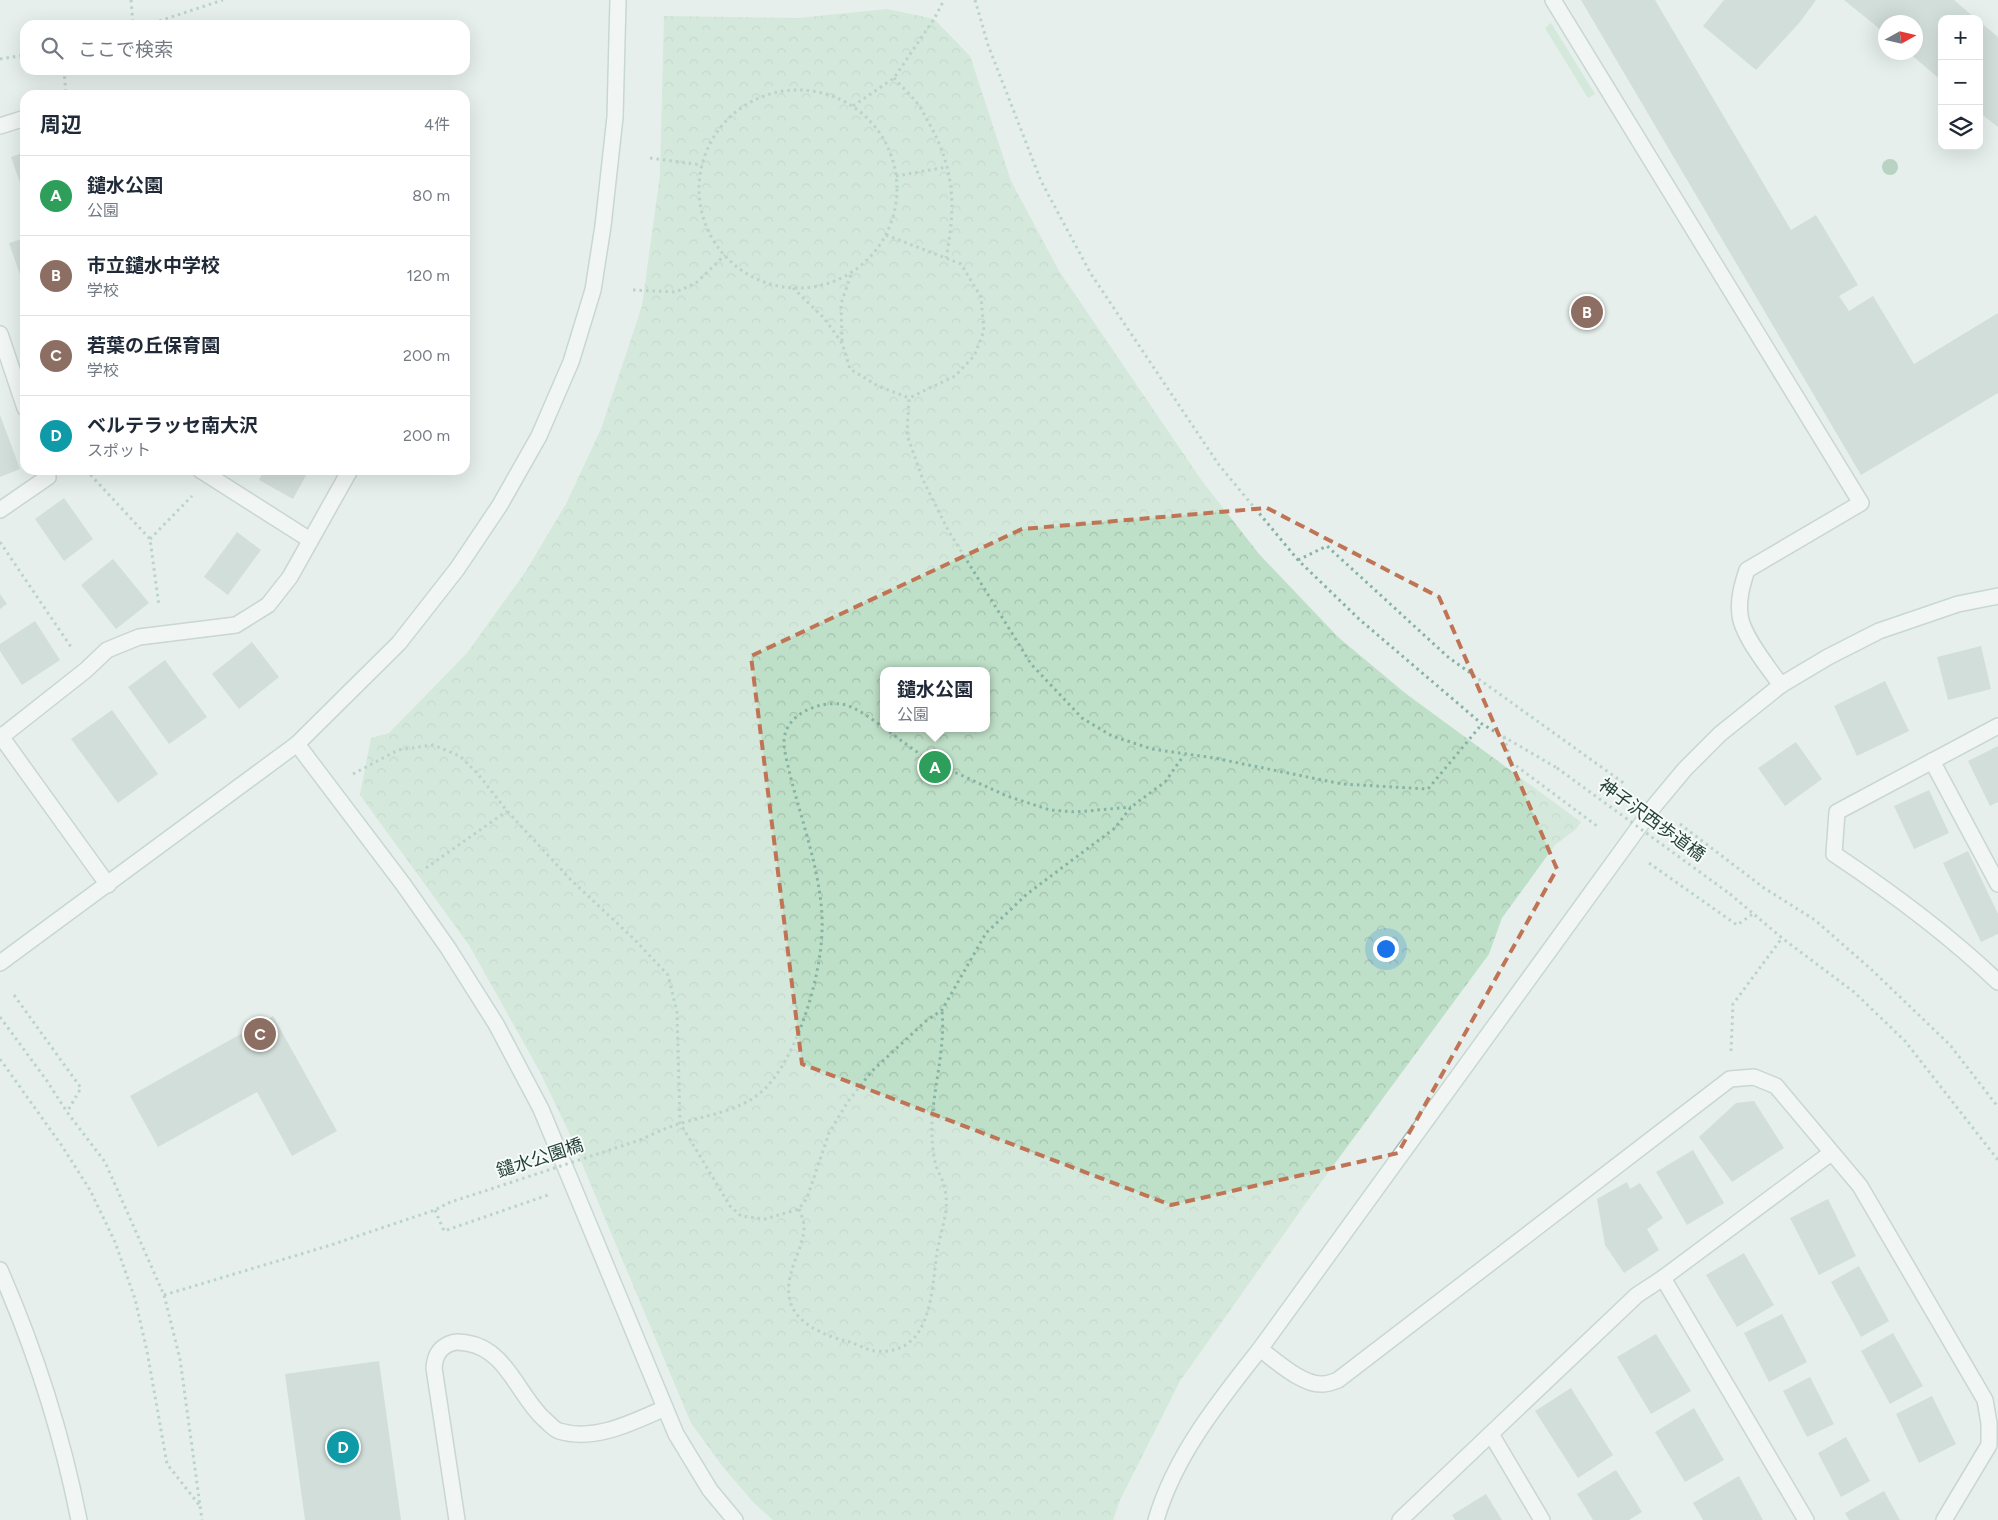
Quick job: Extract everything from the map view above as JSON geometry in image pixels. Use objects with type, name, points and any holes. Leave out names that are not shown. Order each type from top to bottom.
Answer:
[{"type":"street","points":[[0,963],[297,744],[399,643],[452,577],[500,505],[539,436],[571,362],[592,290],[613,145],[618,0]]},
{"type":"street","points":[[1553,0],[1862,503],[1747,570],[1740,592],[1740,617],[1754,648],[1781,685]]},
{"type":"street","points":[[0,126],[20,120]]},
{"type":"street","points":[[0,334],[20,393]]},
{"type":"street","points":[[0,510],[48,477],[47,475]]},
{"type":"street","points":[[208,475],[310,540]]},
{"type":"street","points":[[108,884],[1,736],[86,670],[107,650],[139,637],[236,624],[268,606],[290,577],[347,475]]},
{"type":"street","points":[[1156,1520],[1177,1470],[1199,1431],[1228,1389],[1260,1349],[1655,805],[1685,769],[1720,734],[1781,685],[1828,657],[1879,631],[1958,604],[1998,596]]},
{"type":"street","points":[[1998,726],[1838,812],[1834,854],[1888,890],[1980,964],[1998,982]]},
{"type":"street","points":[[297,744],[403,884],[448,948],[496,1024],[541,1108],[676,1434],[706,1482],[735,1520]]},
{"type":"street","points":[[1932,761],[1998,884]]},
{"type":"street","points":[[1260,1349],[1287,1369],[1311,1383],[1322,1384],[1338,1380],[1730,1079],[1754,1077],[1776,1086],[1860,1186],[1985,1400],[1990,1423],[1989,1445],[1944,1520]]},
{"type":"street","points":[[1400,1520],[1637,1295],[1663,1278],[1831,1153]]},
{"type":"street","points":[[0,1270],[16,1306],[40,1372],[70,1473],[79,1520]]},
{"type":"street","points":[[1663,1278],[1806,1520]]},
{"type":"street","points":[[457,1520],[434,1368],[435,1357],[444,1347],[456,1342],[477,1345],[498,1358],[538,1413],[556,1430],[570,1434],[587,1434],[617,1429],[665,1408]]},
{"type":"street","points":[[1491,1434],[1542,1520]]},
{"type":"path","points":[[131,0],[133,20]]},
{"type":"path","points":[[162,20],[223,0]]},
{"type":"path","points":[[853,106],[894,78],[944,0]]},
{"type":"path","name":"神子沢西歩道橋","points":[[975,0],[988,45],[1041,181],[1091,274],[1219,465],[1298,560],[1359,619],[1482,724],[1557,768],[1730,894],[1782,938],[1854,992],[1905,1042],[1998,1160]]},
{"type":"path","points":[[0,59],[20,56]]},
{"type":"path","points":[[64,75],[66,90]]},
{"type":"path","points":[[894,78],[918,104],[938,140],[947,167],[952,192],[952,227],[946,258]]},
{"type":"path","points":[[793,90],[824,92],[853,106],[874,125],[889,148],[896,176],[898,196],[894,216],[886,235],[871,257],[851,273],[833,282],[813,288],[793,288],[767,283],[744,272],[725,255],[707,228],[699,197],[702,165],[714,136],[735,112],[762,96],[793,90]]},
{"type":"path","points":[[650,158],[702,165]]},
{"type":"path","points":[[896,176],[947,167]]},
{"type":"path","points":[[851,273],[842,304],[842,342],[850,369],[878,386],[908,398],[955,376],[974,356],[984,331],[981,297],[962,264],[886,235]]},
{"type":"path","points":[[633,290],[676,292],[696,283],[725,255]]},
{"type":"path","points":[[793,288],[824,318],[842,342]]},
{"type":"path","points":[[908,398],[907,435],[923,480],[948,530],[1031,664],[1082,718],[1112,736],[1152,749],[1214,758],[1342,784],[1428,789],[1482,724]]},
{"type":"path","points":[[91,475],[150,539],[162,634]]},
{"type":"path","points":[[150,539],[203,475]]},
{"type":"path","points":[[0,542],[86,670]]},
{"type":"path","points":[[1298,560],[1328,546],[1448,657],[1625,784]]},
{"type":"path","name":"鑓水公園橋","points":[[164,1295],[331,1245],[435,1210],[448,1203],[640,1140],[680,1123],[732,1110],[759,1094],[788,1057],[812,995],[822,933],[822,902],[789,769],[784,742],[786,732],[793,721],[807,710],[825,705],[842,704],[863,714],[880,725]]},
{"type":"path","name":"鑓水公園橋","points":[[890,732],[928,760],[1008,796],[1050,810],[1076,812],[1131,807]]},
{"type":"path","points":[[1504,736],[1510,762],[1597,826]]},
{"type":"path","points":[[352,775],[398,750],[433,745],[460,756],[478,774],[507,811],[571,880],[635,940],[668,975],[677,1012],[680,1123],[730,1206],[741,1216],[765,1219],[799,1209],[807,1198],[829,1134],[847,1103],[872,1071],[926,1021],[942,1010],[986,934],[1027,894],[1114,828],[1131,807],[1165,782],[1184,755]]},
{"type":"path","points":[[403,884],[507,811]]},
{"type":"path","points":[[1680,824],[1764,888],[1815,920],[1873,970],[1950,1045],[1998,1107]]},
{"type":"path","points":[[1649,863],[1737,925],[1754,913]]},
{"type":"path","points":[[1730,1079],[1733,1004],[1782,938]]},
{"type":"path","points":[[14,995],[82,1088],[67,1112]]},
{"type":"path","points":[[799,1209],[804,1222],[803,1234],[789,1278],[790,1301],[797,1316],[832,1337],[855,1343],[874,1351],[890,1350],[906,1345],[915,1339],[925,1322],[946,1211],[945,1189],[935,1164],[932,1138],[936,1084],[944,1032],[942,1010]]},
{"type":"path","points":[[0,1017],[105,1162],[164,1295],[180,1359],[202,1520]]},
{"type":"path","points":[[0,1059],[22,1088],[85,1182],[115,1242],[135,1299],[167,1464],[200,1506]]},
{"type":"path","points":[[435,1210],[444,1231],[573,1188]]},
{"type":"highlighted area","points":[[1267,508],[1439,597],[1557,869],[1398,1153],[1171,1205],[802,1064],[751,656],[1022,529]]},
{"type":"green space","points":[[887,9],[934,19],[970,56],[1011,181],[1059,271],[1202,481],[1259,554],[1338,637],[1405,693],[1581,822],[1576,829],[1555,845],[1502,918],[1489,954],[1308,1200],[1180,1381],[1120,1500],[1113,1520],[773,1520],[754,1503],[723,1467],[691,1423],[567,1128],[539,1070],[469,945],[360,795],[371,738],[389,733],[467,653],[526,571],[566,504],[601,429],[642,306],[660,175],[664,16],[798,18]]},
{"type":"green space","points":[[1551,23],[1595,94],[1588,98],[1545,28]]},
{"type":"building","points":[[1581,0],[1655,0],[1791,230],[1816,215],[1858,285],[1839,296],[1849,311],[1873,296],[1914,364],[1998,313],[1998,393],[1861,475]]},
{"type":"building","points":[[1724,0],[1816,0],[1800,22],[1756,70],[1703,26]]},
{"type":"building","points":[[1844,0],[1954,0],[1971,15],[1938,15],[1938,78],[1917,60],[1923,60],[1923,15],[1878,15],[1878,28]]},
{"type":"building","points":[[1983,24],[1998,37],[1998,127],[1983,115]]},
{"type":"building","points":[[20,154],[20,183],[11,157]]},
{"type":"building","points":[[20,240],[20,275],[9,243]]},
{"type":"building","points":[[0,415],[20,469],[0,477]]},
{"type":"building","points":[[262,475],[306,475],[293,499],[259,480]]},
{"type":"building","points":[[64,498],[93,539],[64,561],[35,519]]},
{"type":"building","points":[[237,532],[261,550],[228,595],[204,577]]},
{"type":"building","points":[[113,559],[149,603],[116,629],[81,585]]},
{"type":"building","points":[[0,594],[7,604],[0,609]]},
{"type":"building","points":[[35,621],[60,660],[22,685],[0,651],[0,644]]},
{"type":"building","points":[[252,642],[279,677],[239,709],[212,674]]},
{"type":"building","points":[[1981,646],[1991,689],[1948,700],[1937,657]]},
{"type":"building","points":[[165,660],[207,717],[169,744],[128,687]]},
{"type":"building","points":[[1885,681],[1909,731],[1857,756],[1834,706]]},
{"type":"building","points":[[112,710],[158,774],[118,803],[71,739]]},
{"type":"building","points":[[1796,742],[1822,779],[1785,806],[1758,768]]},
{"type":"building","points":[[1998,746],[1998,802],[1990,806],[1968,761]]},
{"type":"building","points":[[1929,790],[1949,833],[1914,849],[1894,806]]},
{"type":"building","points":[[1968,851],[1998,914],[1998,934],[1981,942],[1943,863]]},
{"type":"building","points":[[273,1016],[337,1131],[292,1156],[257,1092],[158,1147],[130,1096]]},
{"type":"building","points":[[1754,1101],[1784,1148],[1732,1182],[1699,1137],[1736,1103]]},
{"type":"building","points":[[1693,1150],[1724,1203],[1687,1225],[1656,1172]]},
{"type":"building","points":[[1627,1182],[1630,1189],[1640,1183],[1663,1218],[1647,1229],[1659,1250],[1624,1273],[1605,1245],[1597,1199]]},
{"type":"building","points":[[1828,1199],[1856,1256],[1819,1275],[1790,1218]]},
{"type":"building","points":[[1744,1253],[1774,1305],[1737,1327],[1706,1275]]},
{"type":"building","points":[[1859,1266],[1889,1321],[1861,1337],[1831,1282]]},
{"type":"building","points":[[1782,1314],[1807,1362],[1769,1382],[1744,1333]]},
{"type":"building","points":[[1893,1333],[1923,1386],[1890,1404],[1861,1351]]},
{"type":"building","points":[[1656,1334],[1691,1391],[1651,1414],[1617,1357]]},
{"type":"building","points":[[379,1361],[401,1520],[305,1520],[285,1374]]},
{"type":"building","points":[[1810,1377],[1834,1424],[1807,1437],[1783,1391]]},
{"type":"building","points":[[1571,1388],[1613,1455],[1578,1478],[1535,1411]]},
{"type":"building","points":[[1932,1396],[1956,1444],[1919,1463],[1896,1414]]},
{"type":"building","points":[[1694,1408],[1724,1460],[1685,1482],[1655,1432]]},
{"type":"building","points":[[1846,1437],[1870,1481],[1841,1497],[1818,1453]]},
{"type":"building","points":[[1616,1470],[1642,1512],[1629,1520],[1593,1520],[1577,1494]]},
{"type":"building","points":[[1739,1476],[1763,1520],[1703,1520],[1693,1503]]},
{"type":"building","points":[[1884,1491],[1900,1520],[1849,1520],[1845,1513]]},
{"type":"building","points":[[1486,1494],[1502,1520],[1455,1520],[1452,1515]]},
{"type":"place","name":"市立鑓水中学校","points":[[1587,312]]},
{"type":"place","name":"鑓水公園","points":[[935,767]]},
{"type":"place","name":"若葉の丘保育園","points":[[260,1034]]},
{"type":"place","name":"ベルテラッセ南大沢","points":[[343,1447]]}]
